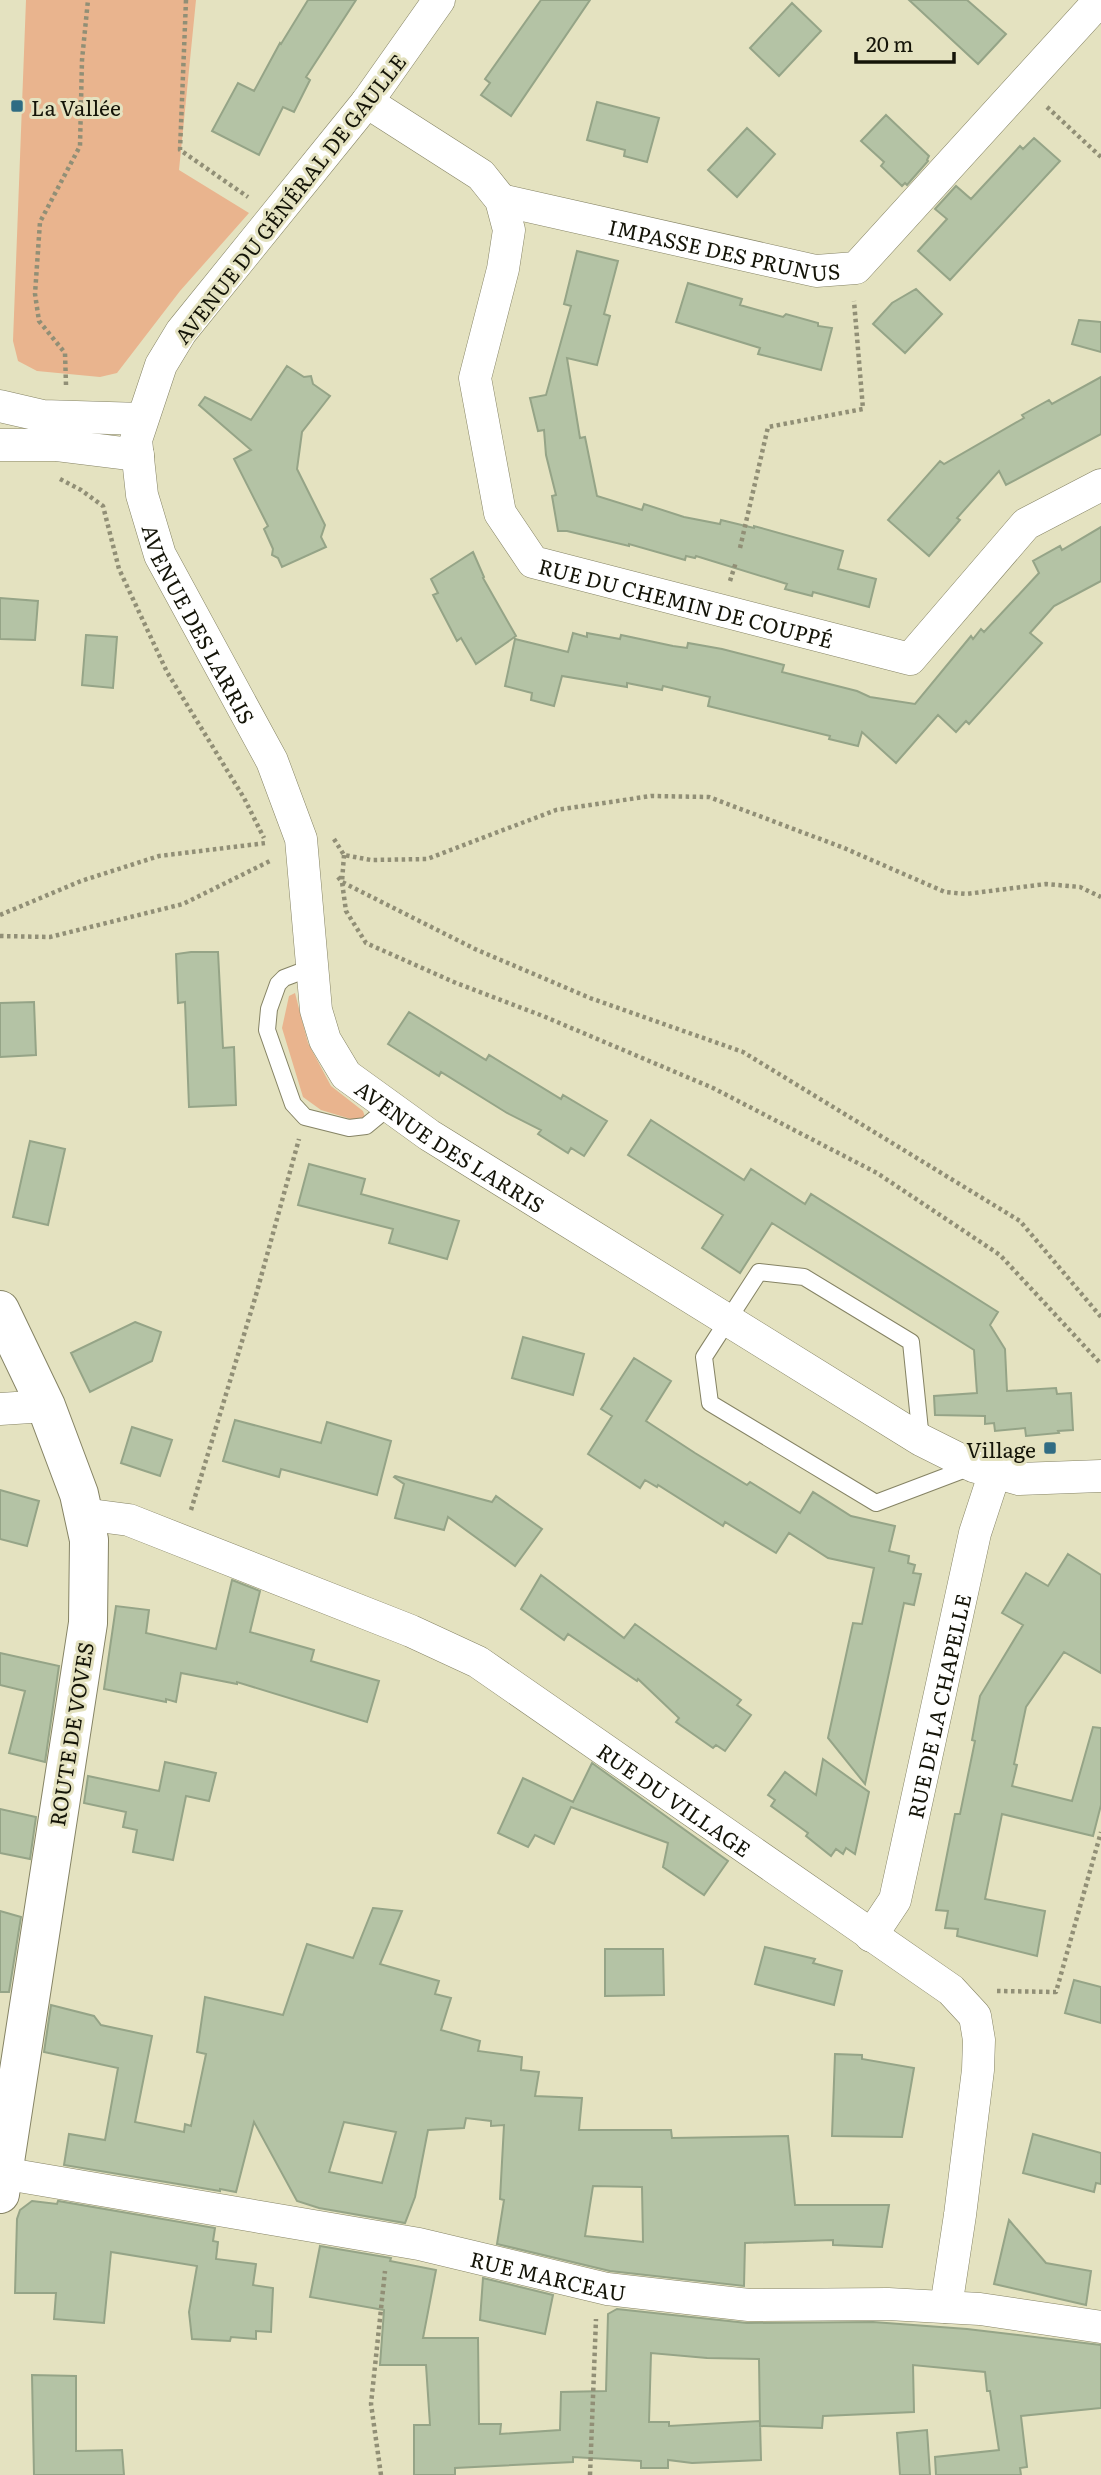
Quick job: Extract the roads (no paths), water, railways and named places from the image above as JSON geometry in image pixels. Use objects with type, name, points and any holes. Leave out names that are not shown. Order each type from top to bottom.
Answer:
[{"type":"street","name":"AVENUE DU GÉNÉRAL DE GAULLE","points":[[138,438],[161,365],[181,331],[367,102],[439,0]]},
{"type":"street","name":"IMPASSE DES PRUNUS","points":[[502,200],[816,271],[856,268],[1023,84],[1085,9]]},
{"type":"street","points":[[367,102],[481,175],[502,200]]},
{"type":"street","name":"RUE DU CHEMIN DE COUPPÉ","points":[[502,200],[509,230],[503,269],[475,378],[500,513],[533,562],[910,659],[1026,524],[1101,485]]},
{"type":"street","points":[[0,406],[43,416],[60,431]]},
{"type":"street","points":[[0,445],[60,431],[138,438]]},
{"type":"street","name":"AVENUE DES LARRIS","points":[[138,438],[142,495],[160,555],[272,761],[301,839],[316,1010],[326,1040],[346,1075],[429,1135],[921,1440],[984,1469],[1019,1479],[1101,1476]]},
{"type":"street","name":"ROUTE DE VOVES","points":[[0,1310],[46,1406],[79,1494],[89,1540],[88,1623],[1,2184]]},
{"type":"street","points":[[0,1409],[46,1406]]},
{"type":"street","name":"RUE DE LA CHAPELLE","points":[[871,1936],[895,1900],[975,1533],[984,1469]]},
{"type":"street","name":"RUE DU VILLAGE","points":[[83,1514],[129,1520],[411,1631],[478,1662],[951,1990],[975,2016],[979,2040],[978,2070],[962,2202],[946,2307]]},
{"type":"street","name":"RUE MARCEAU","points":[[1,2184],[388,2239],[597,2287],[749,2305],[888,2304],[980,2309],[1101,2327]]},
{"type":"lane","points":[[313,967],[284,978],[278,984],[269,1009],[267,1030],[293,1104],[304,1117],[349,1128],[366,1126],[389,1107]]},
{"type":"lane","points":[[921,1440],[911,1342],[804,1277],[759,1272],[726,1319],[704,1357],[710,1403],[877,1503],[984,1469]]},
{"type":"place","name":"La Vallée","points":[[17,106]]},
{"type":"place","name":"Village","points":[[1050,1448]]}]
